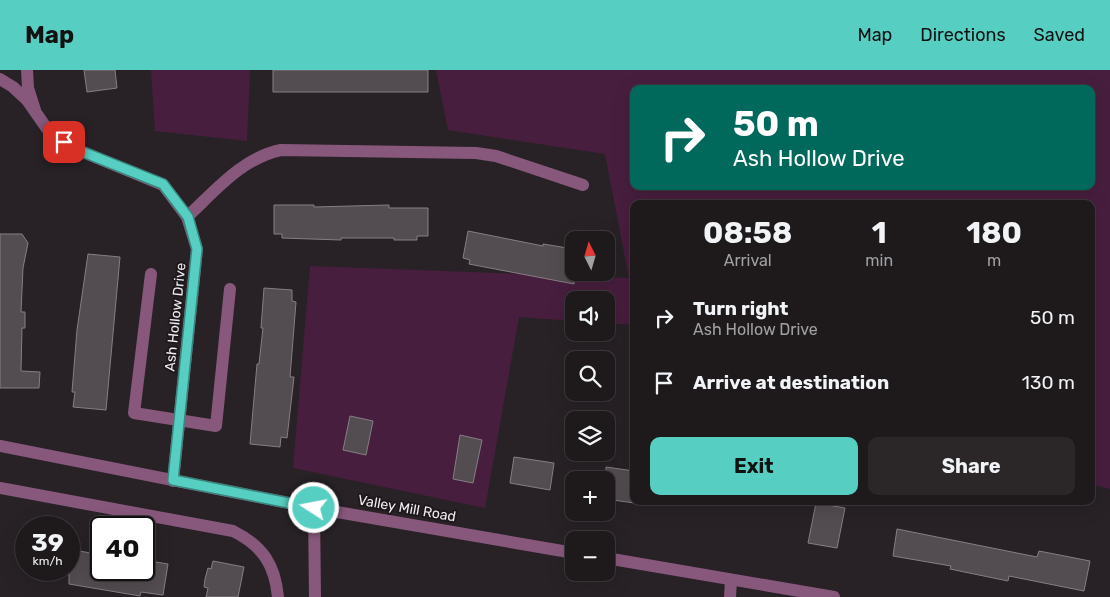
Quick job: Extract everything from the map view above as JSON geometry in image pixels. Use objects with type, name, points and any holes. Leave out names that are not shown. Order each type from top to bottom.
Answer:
[{"type":"street","points":[[27,70],[28,88],[36,112]]},
{"type":"street","name":"Ash Hollow Drive","points":[[0,79],[13,87],[36,112],[50,133],[78,150],[163,184],[188,217],[197,249],[173,480]]},
{"type":"street","points":[[188,217],[247,163],[266,153],[280,150],[476,153],[496,156],[583,185]]},
{"type":"street","points":[[150,274],[134,413],[216,426],[230,290]]},
{"type":"street","name":"Valley Mill Road","points":[[0,446],[314,508],[565,551]]},
{"type":"street","points":[[0,488],[234,531],[250,539],[263,551],[272,566],[278,597]]},
{"type":"street","points":[[314,508],[315,597]]},
{"type":"street","points":[[615,560],[834,597]]},
{"type":"street","points":[[730,597],[731,580]]},
{"type":"shaded area","points":[[151,70],[250,70],[247,141],[155,131]]},
{"type":"shaded area","points":[[436,70],[1110,70],[1110,489],[1095,485],[1095,200],[630,200],[630,325],[615,324],[615,291],[565,291],[565,320],[519,317],[485,508],[293,468],[310,266],[565,276],[565,281],[615,281],[615,277],[629,278],[605,154],[448,130]]},
{"type":"building","points":[[84,70],[115,70],[117,88],[87,92]]},
{"type":"building","points":[[273,70],[428,70],[428,92],[273,92]]},
{"type":"building","points":[[274,205],[314,205],[314,207],[389,205],[389,208],[428,208],[428,236],[417,236],[417,240],[394,240],[394,238],[341,238],[341,240],[282,238],[282,234],[274,234]]},
{"type":"building","points":[[468,231],[543,246],[543,244],[565,248],[565,281],[574,281],[574,284],[469,264],[470,260],[463,258]]},
{"type":"building","points":[[0,234],[22,234],[28,243],[23,268],[21,312],[25,312],[25,328],[22,328],[21,371],[40,372],[39,388],[0,388]]},
{"type":"building","points":[[88,254],[120,257],[106,410],[73,407],[75,392],[72,392],[77,330]]},
{"type":"building","points":[[264,288],[292,290],[292,301],[296,302],[290,377],[294,377],[287,438],[281,437],[280,447],[250,444],[257,364],[259,364],[263,328],[261,328]]},
{"type":"building","points":[[350,416],[373,421],[366,455],[343,450]]},
{"type":"building","points":[[460,435],[482,440],[473,483],[453,479]]},
{"type":"building","points":[[514,457],[554,463],[550,490],[510,483]]},
{"type":"building","points":[[606,467],[630,470],[630,502],[615,500],[615,471],[606,471]]},
{"type":"building","points":[[816,505],[845,508],[837,548],[808,543]]},
{"type":"building","points":[[897,529],[1037,557],[1039,551],[1090,561],[1084,591],[1009,576],[1008,581],[950,569],[951,566],[893,556]]},
{"type":"building","points":[[80,551],[90,553],[90,581],[155,581],[155,562],[168,564],[163,595],[141,592],[140,596],[69,584],[69,581],[80,581]]},
{"type":"building","points":[[213,561],[244,567],[238,597],[206,597],[208,588],[204,587],[205,579],[208,568],[211,569]]},
{"type":"route","points":[[64,142],[78,150],[163,184],[188,217],[193,230],[197,249],[173,480],[314,508]]}]
